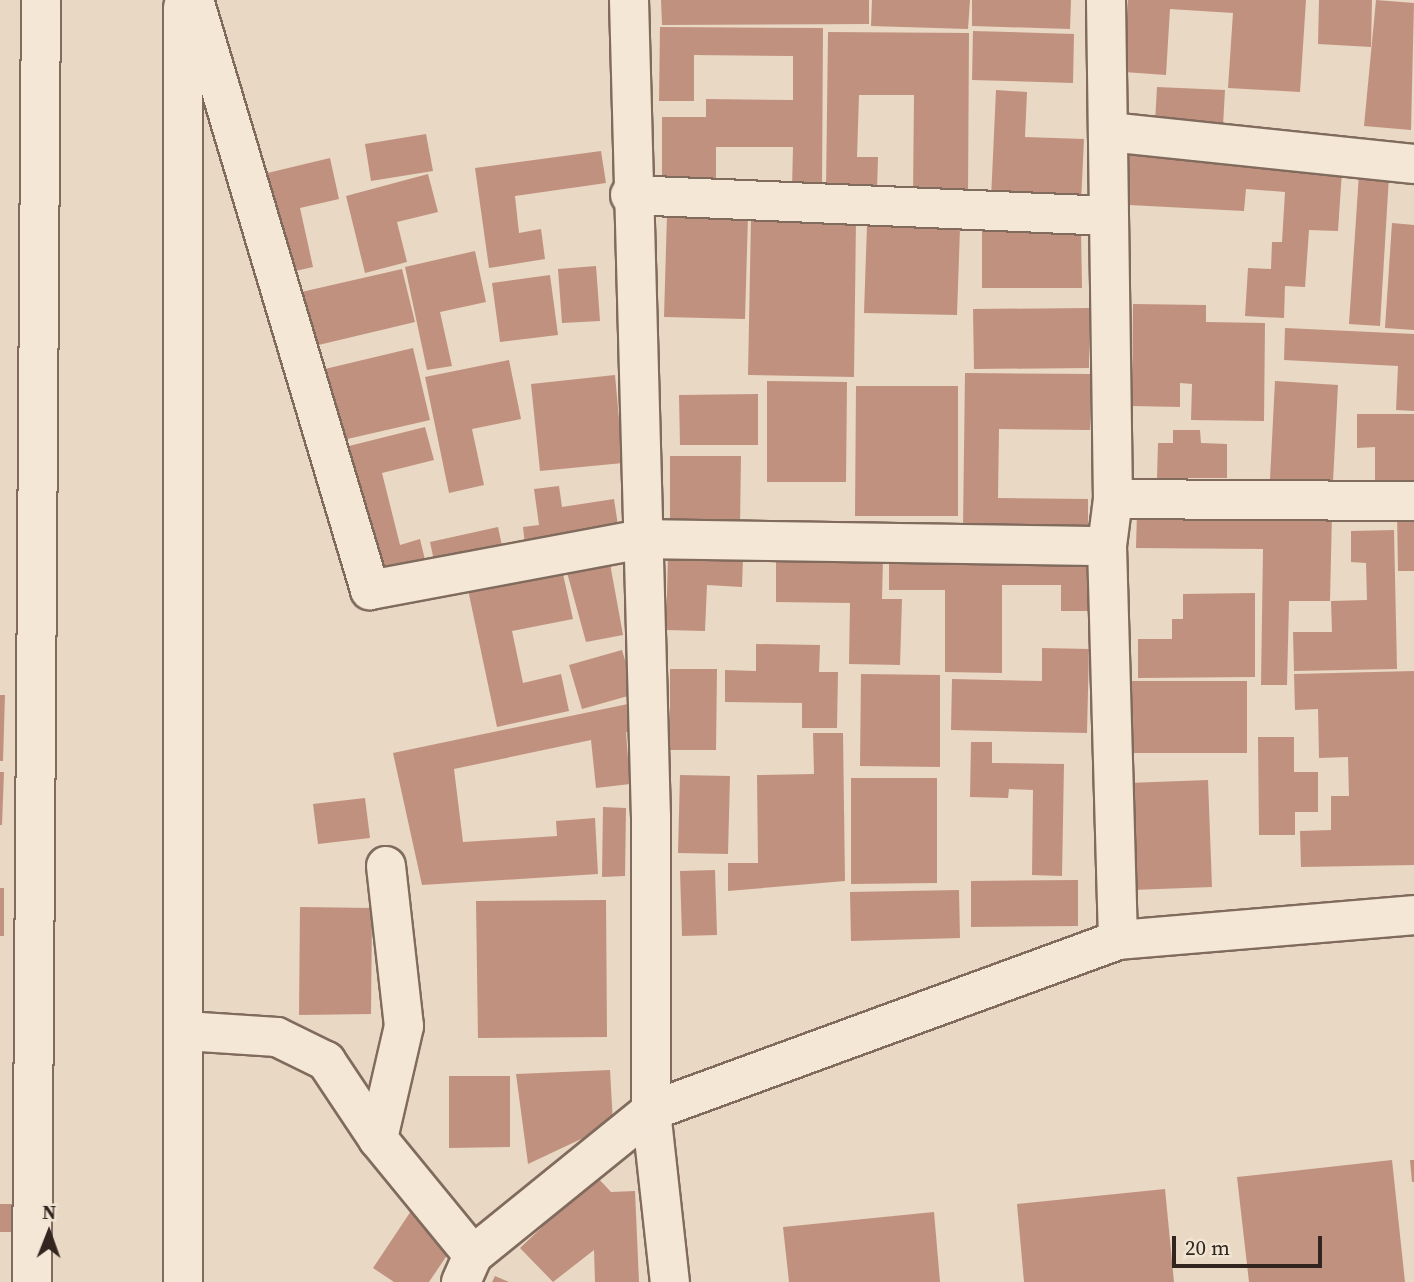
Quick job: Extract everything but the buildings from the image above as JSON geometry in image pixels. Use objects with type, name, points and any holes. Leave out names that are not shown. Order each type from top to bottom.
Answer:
[{"type":"street","points":[[32,1282],[16,1034],[41,0]]},
{"type":"street","points":[[183,0],[186,1031],[183,1282]]},
{"type":"street","points":[[194,0],[370,590],[642,539],[1107,545]]},
{"type":"street","points":[[629,0],[630,195],[642,539],[651,1111],[670,1282]]},
{"type":"street","points":[[1106,0],[1113,499],[1107,545],[1118,940]]},
{"type":"street","points":[[1109,132],[1414,164]]},
{"type":"street","points":[[630,195],[1107,216]]},
{"type":"street","points":[[1113,499],[1414,500]]},
{"type":"street","points":[[377,1139],[404,1026],[386,866]]},
{"type":"street","points":[[186,1031],[277,1037],[326,1061],[467,1268],[651,1111],[1118,940],[1414,915]]}]
